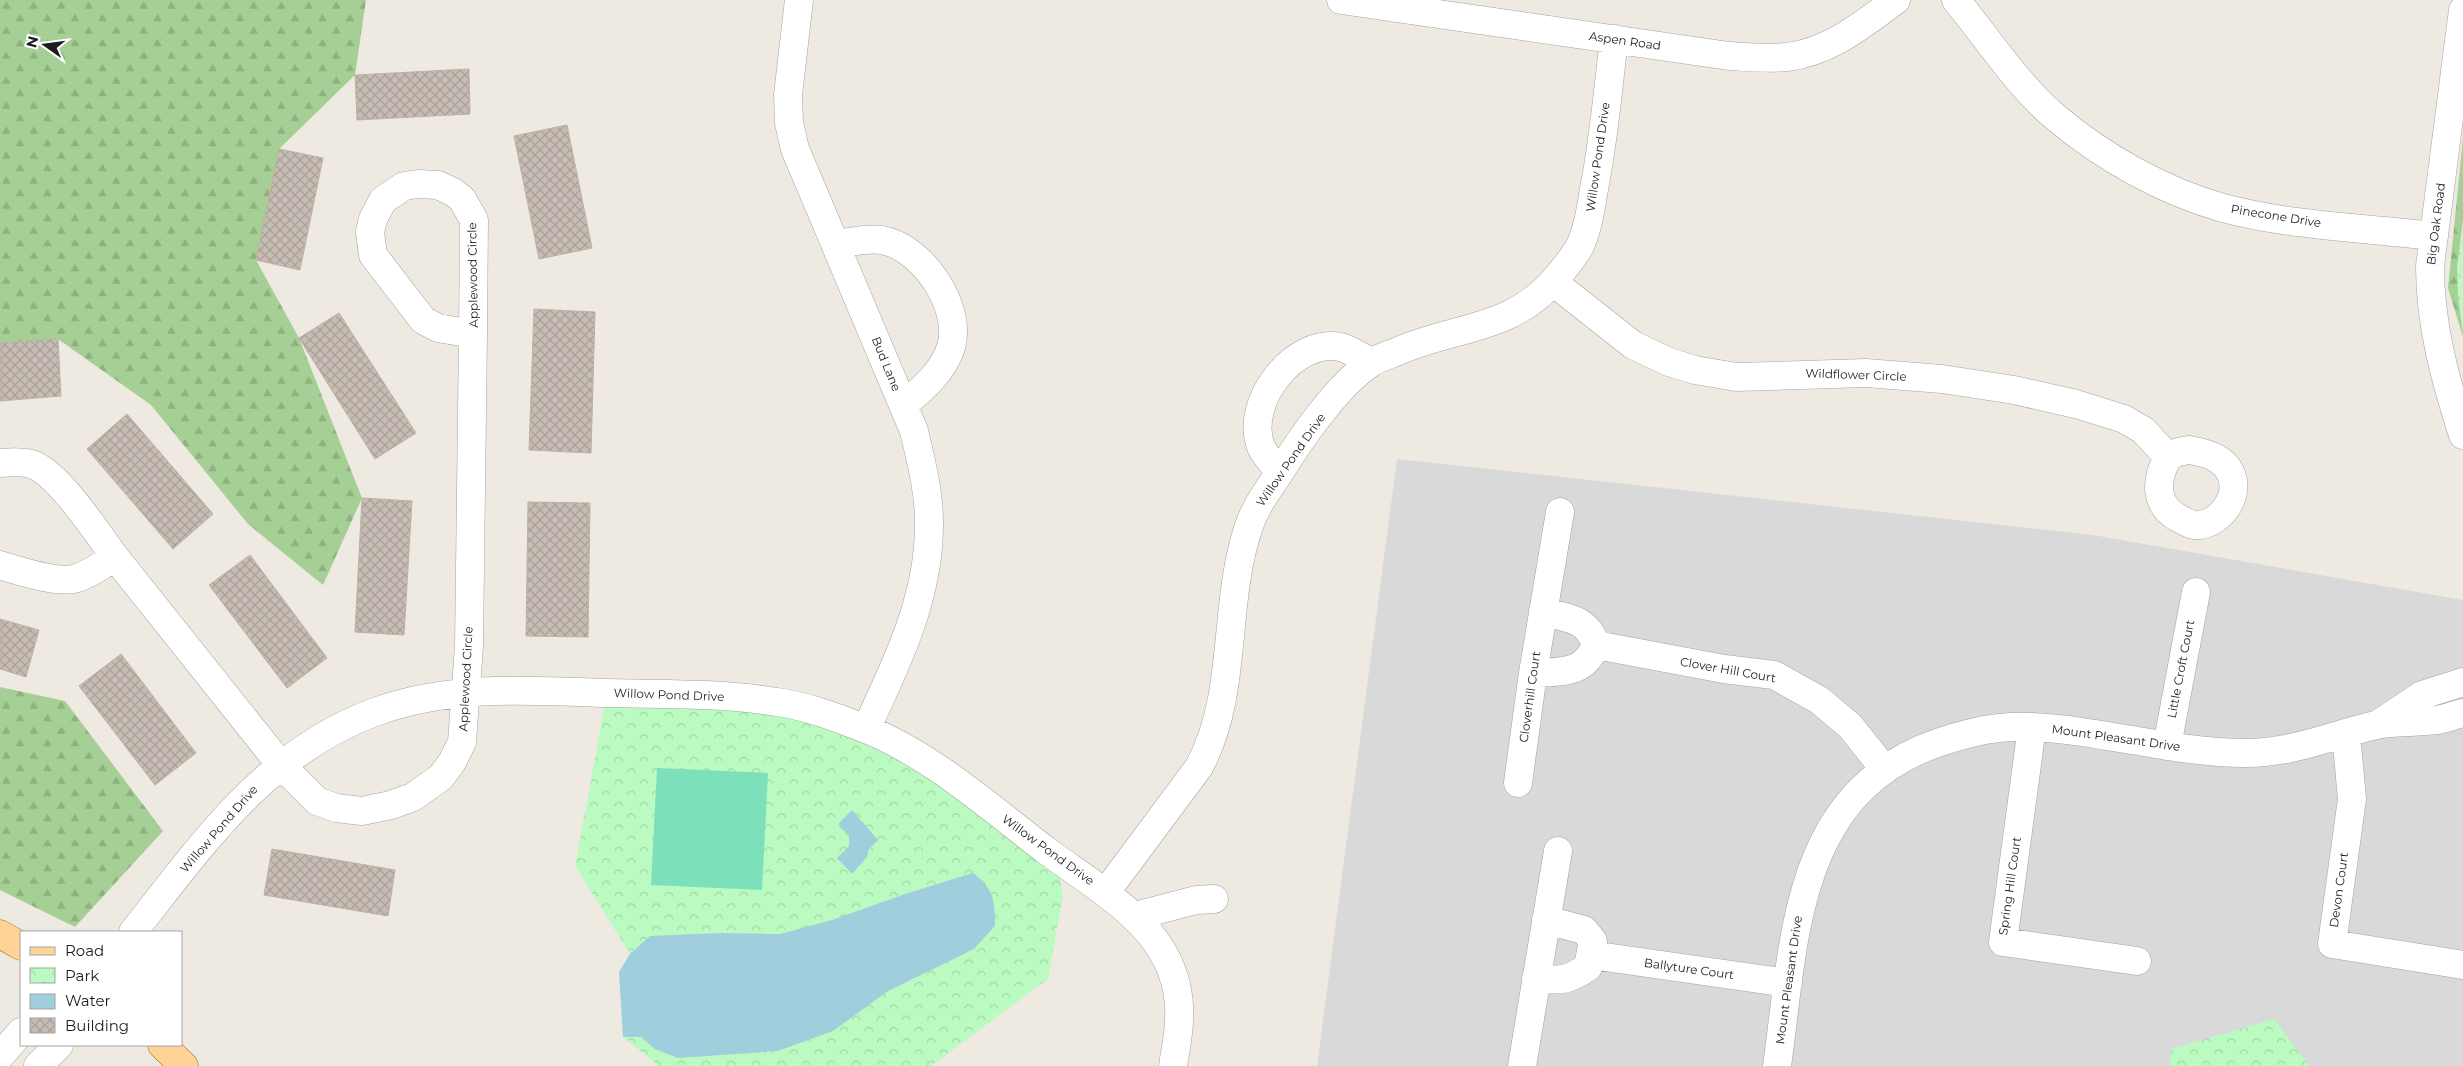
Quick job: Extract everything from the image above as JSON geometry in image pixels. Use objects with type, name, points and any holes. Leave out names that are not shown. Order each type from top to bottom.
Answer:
[{"type":"main road","points":[[0,934],[20,945]]},
{"type":"main road","points":[[163,1046],[184,1066]]},
{"type":"street","name":"Bud Lane","points":[[799,0],[789,81],[789,123],[795,149],[914,431],[924,479],[929,521],[928,556],[922,590],[914,618],[887,685],[866,729]]},
{"type":"street","name":"Aspen Road","points":[[1341,0],[1729,56],[1790,56],[1827,45],[1851,33],[1896,0]]},
{"type":"street","name":"Pinecone Drive","points":[[1956,0],[2018,80],[2054,115],[2084,140],[2122,164],[2169,187],[2222,207],[2242,212],[2310,223],[2434,236]]},
{"type":"street","name":"Big Oak Road","points":[[2463,10],[2430,266],[2430,300],[2438,345],[2463,435]]},
{"type":"street","name":"Willow Pond Drive","points":[[134,931],[232,810],[280,764],[343,726],[375,712],[415,701],[467,692],[546,691],[726,696],[804,707],[866,729],[900,744],[940,770],[1106,892],[1199,767],[1211,745],[1219,716],[1241,553],[1256,508],[1280,472],[1332,402],[1349,382],[1371,362],[1407,347],[1494,322],[1518,312],[1535,300],[1553,282],[1580,246],[1588,221],[1598,170],[1614,39]]},
{"type":"street","name":"Applewood Circle","points":[[0,463],[13,461],[32,464],[53,476],[280,764],[317,800],[336,808],[362,811],[391,805],[413,797],[441,777],[452,762],[462,742],[467,692],[473,334],[474,220],[462,199],[453,192],[438,185],[418,184],[404,186],[383,200],[373,219],[370,232],[373,255],[423,320],[438,328],[473,334]]},
{"type":"street","points":[[836,244],[882,240],[909,253],[927,269],[942,289],[950,308],[953,331],[951,346],[944,363],[929,383],[903,405]]},
{"type":"street","name":"Wildflower Circle","points":[[1553,282],[1633,345],[1669,362],[1696,370],[1736,376],[1866,373],[1942,379],[2014,390],[2076,404],[2124,419],[2143,430],[2168,457]]},
{"type":"street","points":[[1280,472],[1259,443],[1258,426],[1263,399],[1273,381],[1283,370],[1302,356],[1326,348],[1341,347],[1371,362]]},
{"type":"street","points":[[1533,673],[1573,671],[1587,662],[1596,645],[1593,634],[1586,626],[1576,620],[1543,612],[1560,512]]},
{"type":"street","points":[[0,565],[61,580],[76,579],[115,557]]},
{"type":"street","name":"Little Croft Court","points":[[2167,746],[2196,592]]},
{"type":"street","name":"Cloverhill Court","points":[[1518,783],[1543,612]]},
{"type":"street","name":"Clover Hill Court","points":[[1596,645],[1724,669],[1774,675],[1819,700],[1850,726],[1885,770]]},
{"type":"street","name":"Mount Pleasant Drive","points":[[2379,724],[2422,696],[2463,682]]},
{"type":"street","name":"Mount Pleasant Drive","points":[[1777,1066],[1797,916],[1814,860],[1830,830],[1844,810],[1868,783],[1885,770],[1926,747],[1974,730],[2009,726],[2072,730],[2167,746],[2244,753],[2279,752],[2379,724],[2438,720],[2463,713]]},
{"type":"street","name":"Spring Hill Court","points":[[2032,727],[2003,942],[2137,961]]},
{"type":"street","name":"Devon Court","points":[[2346,733],[2352,799],[2332,944],[2463,965]]},
{"type":"street","points":[[1522,1066],[1558,851]]},
{"type":"street","points":[[1106,892],[1135,916],[1154,938],[1168,962],[1175,982],[1179,1020],[1173,1066]]},
{"type":"street","points":[[1135,916],[1196,900],[1214,899]]},
{"type":"street","points":[[1536,978],[1563,981],[1573,977],[1588,967],[1591,956],[1593,941],[1584,930],[1546,920]]},
{"type":"street","name":"Ballyture Court","points":[[1591,956],[1788,984]]},
{"type":"street","points":[[0,1056],[20,1033]]},
{"type":"street","points":[[38,1066],[58,1046]]},
{"type":"shaded area","points":[[1397,459],[2093,535],[2463,600],[2463,1066],[1317,1066]]},
{"type":"green space","points":[[0,0],[366,0],[355,75],[279,149],[256,260],[299,338],[362,498],[323,585],[248,524],[151,405],[58,339],[0,343]]},
{"type":"green space","points":[[2463,138],[2463,337],[2448,288]]},
{"type":"green space","points":[[2463,219],[2463,333],[2458,297],[2457,268]]},
{"type":"green space","points":[[0,687],[65,701],[163,831],[75,927],[0,890]]},
{"type":"green space","points":[[607,693],[726,696],[866,729],[1056,857],[1063,895],[1048,979],[931,1066],[659,1066],[623,1037],[619,972],[630,954],[575,866]]},
{"type":"green space","points":[[657,768],[768,773],[762,890],[651,885]]},
{"type":"green space","points":[[2274,1019],[2309,1066],[2170,1066],[2171,1049]]},
{"type":"water","points":[[852,810],[878,840],[869,849],[867,857],[852,874],[837,858],[849,846],[849,837],[838,824]]},
{"type":"water","points":[[973,873],[985,885],[992,896],[995,909],[995,926],[974,949],[888,991],[833,1031],[778,1051],[678,1058],[655,1049],[641,1037],[623,1037],[619,972],[630,954],[650,936],[721,933],[780,934],[832,920],[905,894]]},
{"type":"building","points":[[469,69],[470,114],[357,120],[355,75]]},
{"type":"building","points":[[567,125],[592,248],[539,259],[514,136]]},
{"type":"building","points":[[279,149],[323,158],[300,270],[256,260]]},
{"type":"building","points":[[534,309],[595,312],[591,453],[529,450]]},
{"type":"building","points":[[339,313],[416,433],[375,459],[299,338]]},
{"type":"building","points":[[58,339],[61,396],[0,401],[0,343]]},
{"type":"building","points":[[127,414],[213,514],[173,549],[87,449]]},
{"type":"building","points":[[362,498],[412,501],[404,635],[355,632]]},
{"type":"building","points":[[528,502],[590,503],[588,637],[526,636]]},
{"type":"building","points":[[250,555],[327,658],[287,688],[209,585]]},
{"type":"building","points":[[0,619],[39,630],[26,677],[0,669]]},
{"type":"building","points":[[121,654],[196,753],[155,785],[79,686]]},
{"type":"building","points":[[272,849],[395,870],[388,916],[264,895]]}]
